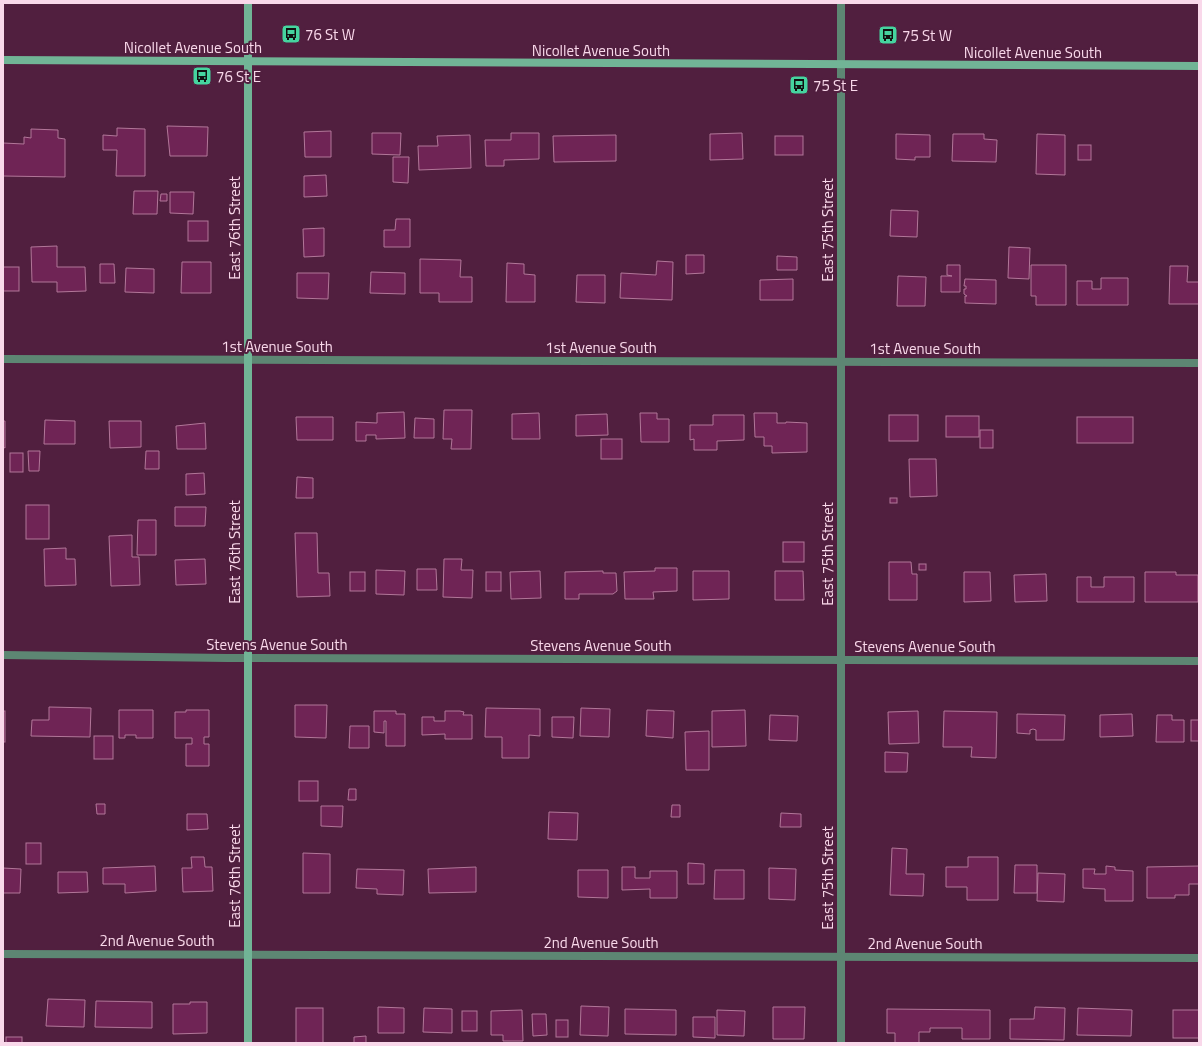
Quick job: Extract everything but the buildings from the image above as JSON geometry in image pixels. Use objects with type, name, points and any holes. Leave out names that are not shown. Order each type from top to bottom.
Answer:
[{"type":"main road","name":"East 76th Street","points":[[248,3],[248,1043]]},
{"type":"main road","name":"Nicollet Avenue South","points":[[3,60],[1199,66]]},
{"type":"street","name":"East 75th Street","points":[[841,3],[841,1043]]},
{"type":"street","name":"1st Avenue South","points":[[3,359],[1199,363]]},
{"type":"street","name":"Stevens Avenue South","points":[[3,655],[248,658],[1199,661]]},
{"type":"street","name":"2nd Avenue South","points":[[3,954],[1199,958]]},
{"type":"place","name":"76 St W","points":[[291,34]]},
{"type":"place","name":"75 St W","points":[[888,35]]},
{"type":"place","name":"76 St E","points":[[202,76]]},
{"type":"place","name":"75 St E","points":[[799,85]]}]
